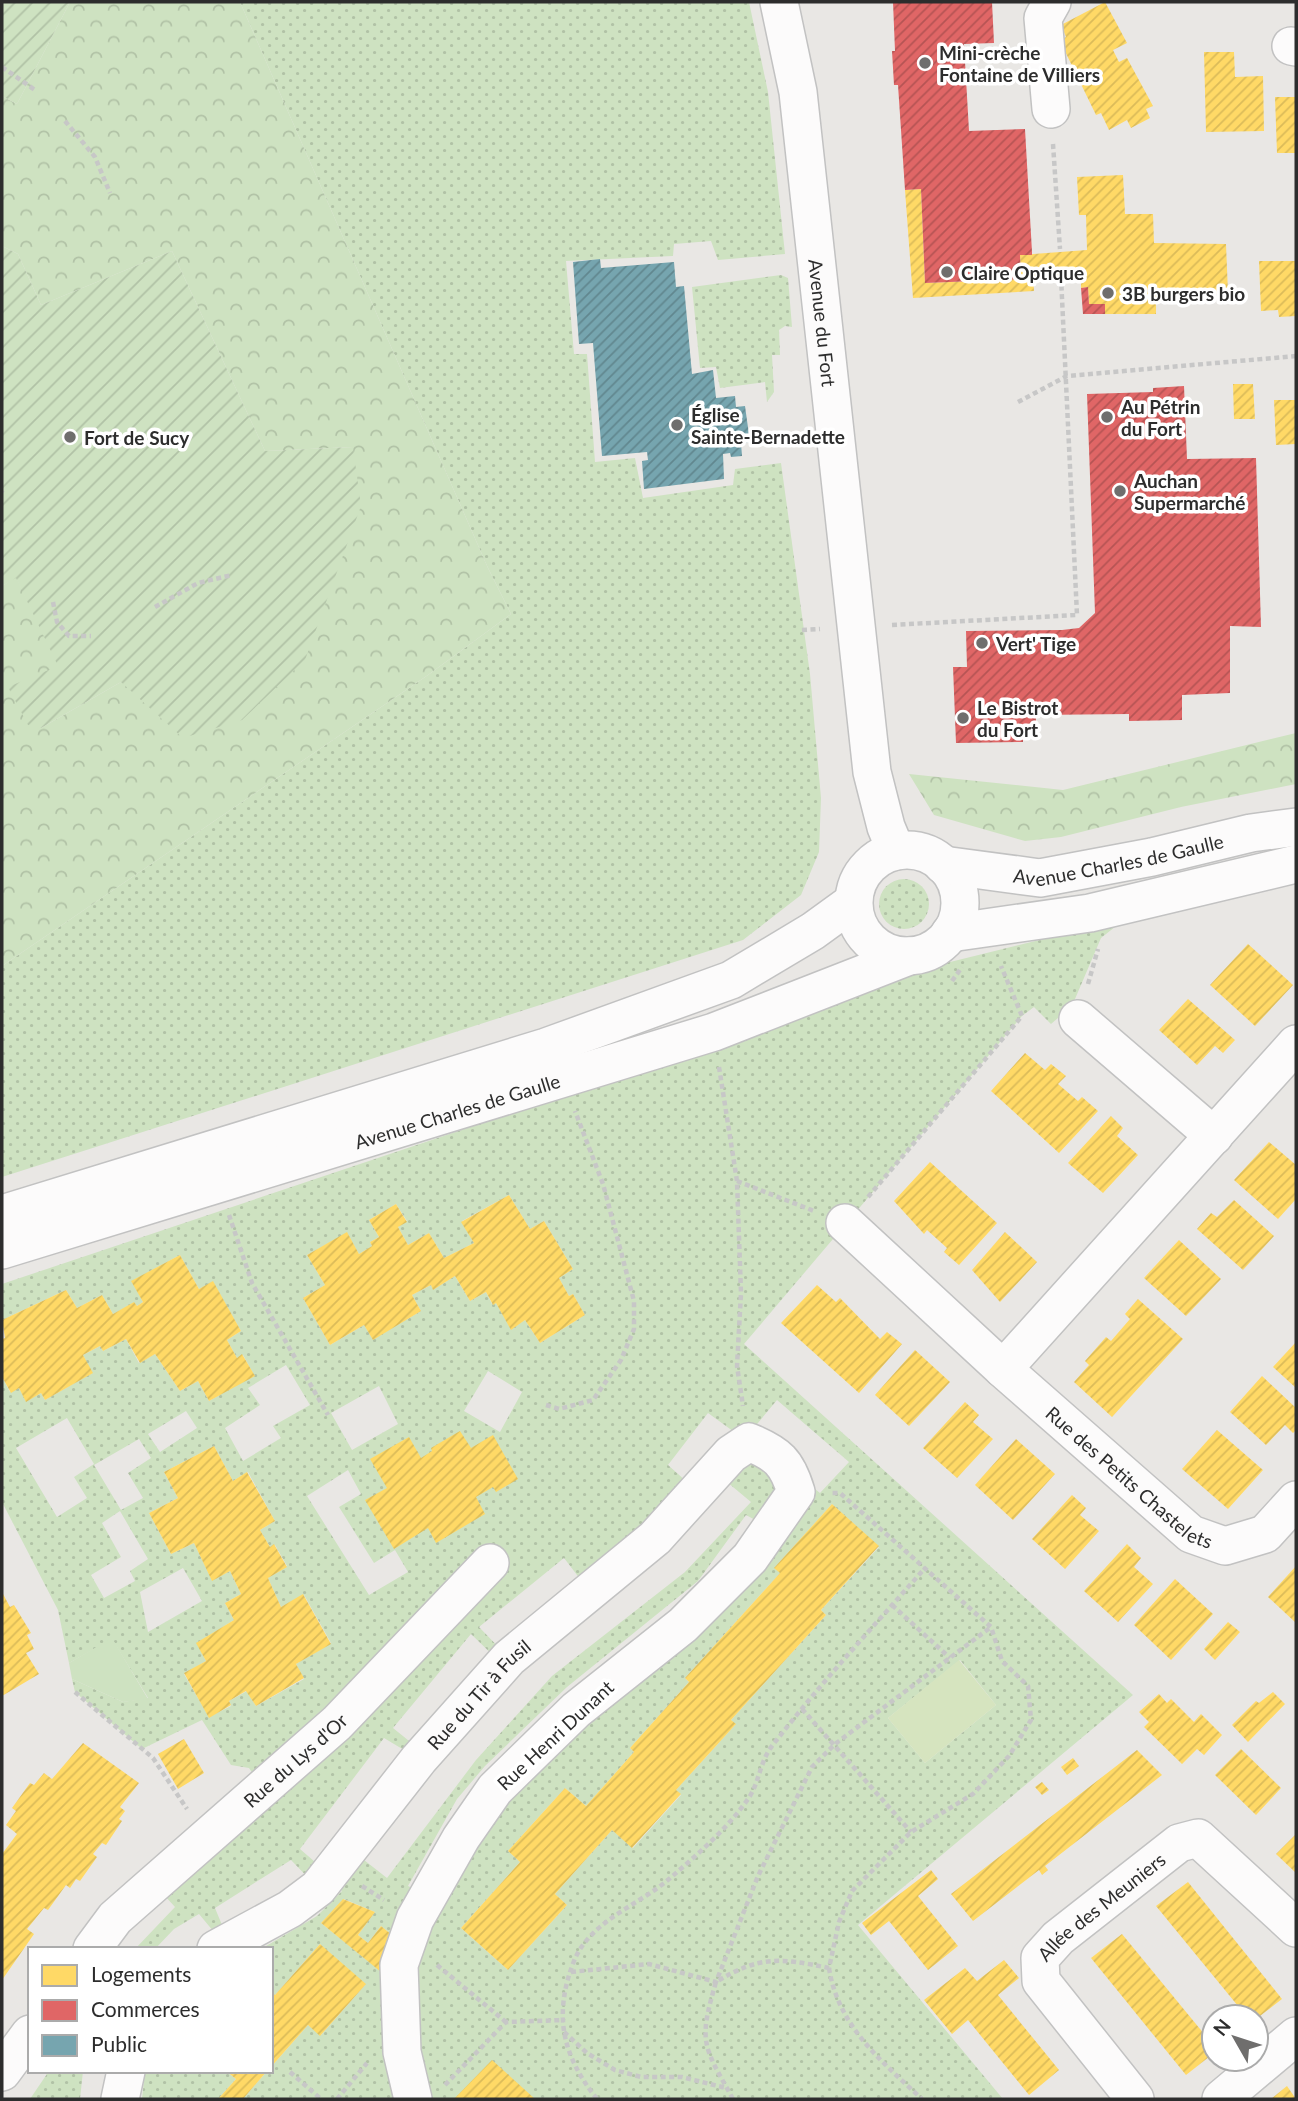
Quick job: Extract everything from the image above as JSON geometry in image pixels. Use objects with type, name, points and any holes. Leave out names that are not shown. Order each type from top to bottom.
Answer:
[{"type":"street","name":"Avenue du Fort","points":[[779,2],[798,92],[872,772],[886,827],[896,851]]},
{"type":"street","points":[[1051,109],[1044,18],[1052,2]]},
{"type":"street","name":"Avenue Charles de Gaulle","points":[[943,865],[1040,878],[1127,863],[1251,833],[1296,827]]},
{"type":"street","points":[[896,851],[920,851],[943,865],[957,886],[959,903],[957,919],[950,933],[925,953],[909,956],[892,954],[876,946],[864,934],[856,919],[853,902],[863,872],[874,861],[896,851]]},
{"type":"street","name":"Avenue Charles de Gaulle","points":[[950,933],[1090,914],[1296,864]]},
{"type":"street","name":"Avenue Charles de Gaulle","points":[[2,1214],[546,1047],[731,980],[813,931],[853,902]]},
{"type":"street","name":"Avenue Charles de Gaulle","points":[[2,1250],[714,1032],[909,956]]},
{"type":"street","points":[[1078,1019],[1214,1136]]},
{"type":"street","points":[[1003,1369],[1296,1044]]},
{"type":"street","name":"Rue des Petits Chastelets","points":[[845,1223],[1003,1369],[1191,1534],[1225,1546],[1265,1534],[1296,1500]]},
{"type":"street","points":[[749,1442],[766,1449],[789,1469],[796,1492]]},
{"type":"street","name":"Rue du Tir à Fusil","points":[[220,1947],[289,1909],[318,1888],[419,1759],[509,1658],[656,1538],[731,1454],[749,1442]]},
{"type":"street","name":"Rue Henri Dunant","points":[[426,2095],[402,2052],[399,1965],[412,1930],[461,1838],[495,1789],[576,1710],[683,1625],[750,1558],[796,1492]]},
{"type":"street","name":"Rue du Lys d'Or","points":[[93,1947],[115,1918],[337,1723],[490,1563]]},
{"type":"street","name":"Allée des Meuniers","points":[[1135,2099],[1041,1980],[1040,1958],[1058,1938],[1179,1843],[1198,1839],[1296,1928]]},
{"type":"street","points":[[1222,2099],[1296,2036]]},
{"type":"street","points":[[2,2072],[28,2037]]},
{"type":"street","points":[[120,2099],[126,2073]]},
{"type":"path","points":[[2,67],[35,90]]},
{"type":"path","points":[[1051,109],[1060,250]]},
{"type":"path","points":[[65,121],[94,157],[110,193]]},
{"type":"path","points":[[802,630],[1077,615],[1061,277]]},
{"type":"path","points":[[1018,402],[1067,376],[1296,356]]},
{"type":"path","points":[[155,607],[198,583],[232,575]]},
{"type":"path","points":[[53,602],[57,622],[69,636],[91,636]]},
{"type":"path","points":[[1078,1019],[1101,938]]},
{"type":"path","points":[[737,1181],[845,1223],[1022,1016],[1001,966]]},
{"type":"path","points":[[714,1032],[737,1181],[741,1293],[737,1366],[749,1442]]},
{"type":"path","points":[[546,1405],[559,1409],[593,1400],[621,1360],[634,1329],[634,1301],[603,1184],[574,1110]]},
{"type":"path","points":[[219,1185],[253,1283],[328,1415]]},
{"type":"path","points":[[796,1492],[840,1493],[991,1627],[1002,1661],[1028,1686],[1031,1720],[1009,1756],[973,1794],[911,1832],[852,1891],[839,1922],[829,1968],[833,1993],[845,2017],[865,2045],[922,2099]]},
{"type":"path","points":[[597,2099],[578,2075],[564,2041],[564,1990],[575,1958],[601,1926],[667,1881],[715,1837],[750,1798],[769,1750],[925,1568]]},
{"type":"path","points":[[892,1605],[950,1658]]},
{"type":"path","points":[[733,2099],[705,2048],[705,2018],[716,1982],[772,1844],[794,1809],[812,1766],[835,1744],[991,1627]]},
{"type":"path","points":[[75,1692],[153,1758],[206,1838]]},
{"type":"path","points":[[802,1709],[911,1832]]},
{"type":"path","points":[[335,1869],[412,1930],[506,2022]]},
{"type":"path","points":[[571,1972],[649,1964],[716,1982],[744,1965],[784,1959],[829,1968]]},
{"type":"path","points":[[426,2095],[506,2022],[564,2021]]},
{"type":"path","points":[[564,2031],[587,2053],[615,2070],[641,2077],[682,2077],[727,2088]]},
{"type":"path","points":[[290,2072],[320,2099]]},
{"type":"green space","points":[[2,2],[70,2],[17,104],[2,96]]},
{"type":"green space","points":[[70,2],[240,2],[488,568],[511,614],[428,675],[2,966],[2,586],[16,577],[59,666],[41,728],[121,682],[353,447],[265,451],[172,251],[41,305],[18,254],[2,246],[2,96],[17,104]]},
{"type":"green space","points":[[240,2],[749,2],[768,92],[785,254],[718,260],[711,241],[674,244],[673,256],[566,261],[574,354],[587,354],[595,462],[635,458],[643,498],[733,485],[735,469],[781,463],[810,674],[821,798],[819,852],[801,895],[743,940],[2,1177],[2,966],[428,675],[511,614],[488,568]]},
{"type":"green space","points":[[2,246],[18,254],[41,305],[172,251],[265,451],[353,447],[361,506],[305,660],[242,720],[183,738],[121,682],[41,728],[28,725],[8,687],[58,666],[16,578],[2,586]]},
{"type":"green space","points":[[781,275],[788,278],[792,327],[785,326],[779,330],[780,355],[772,355],[774,392],[767,402],[765,382],[720,388],[716,367],[700,368],[692,287]]},
{"type":"green space","points":[[1296,733],[1296,784],[1181,807],[1061,837],[1025,841],[934,815],[909,774],[1063,790]]},
{"type":"green space","points":[[904,879],[922,886],[929,904],[922,922],[904,929],[886,922],[879,904],[886,886]]},
{"type":"green space","points":[[1125,919],[1101,938],[1072,1006],[1051,1024],[1034,1007],[1022,1016],[744,1344],[1133,1695],[858,1925],[1003,2099],[243,2099],[265,2073],[273,2073],[273,2065],[308,2025],[321,2035],[365,1985],[320,1944],[275,1995],[273,1994],[273,1947],[264,1947],[317,1916],[342,1891],[327,1879],[318,1888],[291,1860],[215,1908],[229,1942],[225,1944],[229,1947],[221,1947],[224,1944],[199,1914],[174,1929],[157,1947],[137,1947],[175,1907],[164,1895],[269,1797],[249,1768],[231,1765],[202,1720],[142,1749],[75,1692],[72,1679],[123,1702],[148,1698],[112,1639],[69,1663],[58,1610],[2,1502],[2,1377],[10,1392],[19,1388],[26,1401],[41,1393],[45,1400],[92,1373],[83,1355],[100,1346],[103,1351],[126,1339],[139,1363],[155,1354],[180,1391],[198,1381],[209,1401],[254,1375],[243,1355],[237,1358],[227,1340],[241,1331],[213,1282],[199,1289],[180,1255],[132,1281],[143,1302],[137,1306],[134,1303],[113,1314],[102,1295],[77,1308],[66,1290],[2,1320],[2,1284],[575,1092],[873,981]],"holes":[[[509,1195],[530,1229],[544,1221],[573,1269],[559,1278],[569,1296],[573,1294],[585,1315],[540,1343],[525,1320],[511,1329],[496,1303],[492,1304],[486,1292],[470,1301],[455,1276],[434,1289],[431,1285],[412,1295],[421,1311],[373,1339],[364,1325],[330,1345],[303,1298],[325,1285],[307,1255],[347,1233],[359,1254],[372,1246],[370,1242],[379,1237],[369,1220],[396,1204],[407,1221],[398,1227],[408,1245],[429,1233],[444,1258],[474,1243],[462,1221]],[[286,1365],[310,1405],[273,1426],[281,1438],[243,1461],[225,1428],[260,1405],[248,1388]],[[488,1371],[522,1392],[500,1432],[464,1411]],[[379,1386],[398,1424],[352,1450],[331,1413]],[[777,1400],[849,1462],[820,1493],[748,1435]],[[186,1411],[197,1428],[160,1452],[148,1434]],[[708,1413],[748,1442],[731,1454],[715,1472],[751,1502],[685,1572],[552,1676],[476,1760],[387,1878],[350,1849],[330,1875],[300,1849],[384,1738],[419,1759],[424,1753],[393,1728],[471,1634],[503,1665],[655,1538],[697,1491],[668,1465]],[[67,1418],[94,1464],[74,1477],[87,1498],[57,1517],[16,1448]],[[139,1439],[151,1458],[128,1473],[143,1498],[121,1510],[94,1465]],[[214,1446],[233,1481],[248,1472],[275,1521],[260,1530],[270,1547],[275,1545],[287,1566],[268,1578],[281,1607],[304,1595],[331,1643],[296,1664],[304,1679],[256,1706],[247,1691],[229,1701],[231,1706],[209,1717],[184,1674],[206,1661],[197,1643],[234,1620],[225,1603],[241,1594],[230,1571],[212,1580],[194,1543],[171,1554],[149,1513],[178,1498],[164,1472]],[[348,1470],[361,1494],[339,1507],[374,1563],[395,1550],[408,1572],[369,1595],[307,1496]],[[832,1504],[879,1547],[821,1610],[826,1615],[731,1720],[735,1725],[676,1790],[681,1795],[633,1848],[612,1830],[555,1894],[567,1905],[508,1970],[461,1928],[520,1862],[508,1851],[565,1788],[586,1806],[634,1752],[630,1748],[689,1682],[685,1678],[780,1573],[775,1567]],[[120,1511],[148,1559],[130,1571],[135,1581],[104,1598],[91,1575],[121,1557],[102,1523]],[[746,1515],[770,1528],[752,1555],[707,1604],[577,1710],[511,1771],[475,1817],[428,1895],[408,1886],[457,1799],[485,1766],[567,1687],[698,1581]],[[564,1558],[590,1592],[509,1658],[479,1627]],[[183,1568],[202,1601],[148,1632],[140,1592]],[[960,1660],[996,1705],[925,1763],[888,1718]],[[344,1899],[375,1912],[358,1935],[368,1943],[381,1926],[398,1940],[381,1971],[321,1923]]]},
{"type":"green space","points":[[112,1638],[148,1699],[123,1702],[72,1679],[69,1663]]},
{"type":"green space","points":[[959,1660],[996,1705],[925,1763],[888,1718]]},
{"type":"green space","points":[[48,2073],[83,2073],[80,2099],[30,2099]]},
{"type":"green space","points":[[145,2073],[228,2073],[236,2079],[218,2099],[142,2099]]},
{"type":"building: Logements","points":[[1105,2],[1127,43],[1113,50],[1119,62],[1127,58],[1153,106],[1146,109],[1150,118],[1131,128],[1127,120],[1109,130],[1101,113],[1096,115],[1060,41],[1066,37],[1061,25]]},
{"type":"building: Logements","points":[[1204,52],[1234,52],[1235,77],[1263,76],[1264,131],[1206,132]]},
{"type":"building: Logements","points":[[1275,97],[1296,97],[1296,153],[1277,153]]},
{"type":"building: Logements","points":[[1123,175],[1125,214],[1153,214],[1154,243],[1226,244],[1228,293],[1190,294],[1190,302],[1156,303],[1156,314],[1105,314],[1105,304],[1089,304],[1088,287],[1081,288],[1081,274],[1033,276],[1034,291],[913,298],[905,190],[921,189],[925,283],[1021,279],[1020,255],[1087,250],[1086,215],[1079,215],[1077,177]]},
{"type":"building: Logements","points":[[1259,261],[1296,261],[1296,316],[1279,317],[1278,310],[1261,311]]},
{"type":"building: Logements","points":[[1233,384],[1253,384],[1255,419],[1234,419]]},
{"type":"building: Logements","points":[[1274,400],[1296,400],[1296,444],[1276,445]]},
{"type":"building: Logements","points":[[1248,944],[1293,985],[1255,1026],[1210,985]]},
{"type":"building: Logements","points":[[1188,999],[1235,1040],[1223,1053],[1215,1046],[1197,1065],[1159,1030]]},
{"type":"building: Logements","points":[[1025,1053],[1045,1070],[1051,1064],[1066,1076],[1058,1084],[1078,1101],[1082,1097],[1098,1111],[1059,1153],[991,1091]]},
{"type":"building: Logements","points":[[1111,1116],[1123,1128],[1117,1136],[1138,1155],[1103,1193],[1068,1163]]},
{"type":"building: Logements","points":[[1269,1142],[1296,1165],[1296,1199],[1278,1219],[1234,1180]]},
{"type":"building: Logements","points":[[930,1162],[997,1223],[959,1265],[944,1252],[947,1248],[927,1230],[924,1234],[894,1201]]},
{"type":"building: Logements","points":[[509,1195],[530,1229],[544,1221],[573,1269],[559,1278],[569,1296],[573,1294],[585,1315],[540,1343],[525,1320],[511,1330],[496,1303],[493,1305],[486,1292],[470,1301],[455,1276],[433,1290],[431,1285],[412,1295],[421,1311],[373,1340],[364,1325],[330,1345],[303,1298],[325,1285],[307,1255],[347,1232],[359,1254],[372,1246],[370,1242],[379,1237],[369,1220],[396,1204],[407,1222],[398,1227],[408,1245],[429,1233],[444,1258],[474,1243],[461,1222]]},
{"type":"building: Logements","points":[[1234,1200],[1274,1236],[1243,1270],[1197,1229],[1211,1213],[1217,1217]]},
{"type":"building: Logements","points":[[1005,1232],[1037,1262],[1000,1302],[972,1270]]},
{"type":"building: Logements","points":[[1179,1240],[1221,1279],[1186,1316],[1144,1278]]},
{"type":"building: Logements","points":[[180,1255],[199,1289],[213,1281],[241,1331],[227,1340],[237,1358],[242,1354],[255,1376],[209,1401],[198,1381],[180,1391],[155,1354],[140,1363],[126,1339],[103,1351],[100,1346],[83,1355],[93,1373],[45,1400],[41,1393],[26,1402],[19,1388],[11,1393],[2,1377],[2,1339],[5,1338],[2,1320],[66,1290],[77,1308],[102,1295],[113,1314],[134,1302],[137,1306],[143,1302],[131,1281]]},
{"type":"building: Logements","points":[[817,1285],[836,1302],[840,1298],[880,1339],[887,1332],[902,1344],[859,1393],[781,1323]]},
{"type":"building: Logements","points":[[1138,1299],[1183,1339],[1112,1417],[1074,1382],[1089,1365],[1085,1361],[1106,1337],[1111,1341],[1130,1319],[1125,1314]]},
{"type":"building: Logements","points":[[1296,1342],[1296,1388],[1273,1367]]},
{"type":"building: Logements","points":[[915,1350],[950,1382],[909,1426],[875,1395]]},
{"type":"building: Logements","points":[[1262,1376],[1296,1408],[1296,1430],[1293,1433],[1285,1425],[1266,1445],[1230,1412]]},
{"type":"building: Logements","points":[[965,1402],[979,1415],[973,1422],[993,1439],[957,1478],[923,1448]]},
{"type":"building: Logements","points":[[1217,1430],[1263,1470],[1228,1509],[1182,1469]]},
{"type":"building: Logements","points":[[460,1431],[471,1448],[493,1435],[518,1479],[496,1492],[493,1487],[476,1497],[485,1514],[436,1543],[428,1528],[394,1549],[365,1500],[387,1488],[370,1459],[409,1437],[421,1458],[432,1451],[431,1448]]},
{"type":"building: Logements","points":[[1016,1439],[1055,1474],[1013,1520],[975,1485]]},
{"type":"building: Logements","points":[[214,1446],[233,1481],[247,1472],[275,1521],[260,1530],[270,1547],[274,1544],[287,1567],[268,1578],[281,1607],[303,1594],[331,1644],[296,1664],[304,1678],[256,1706],[246,1691],[229,1701],[231,1705],[209,1718],[184,1673],[206,1661],[196,1643],[234,1620],[225,1603],[241,1594],[230,1571],[212,1581],[194,1543],[171,1554],[149,1513],[178,1498],[164,1472]]},
{"type":"building: Logements","points":[[1072,1495],[1086,1508],[1080,1515],[1099,1531],[1065,1569],[1032,1539]]},
{"type":"building: Logements","points":[[832,1504],[879,1546],[821,1610],[826,1615],[731,1720],[736,1724],[676,1790],[681,1794],[632,1848],[612,1830],[555,1894],[567,1905],[508,1970],[461,1928],[520,1862],[508,1851],[565,1788],[586,1806],[634,1752],[630,1748],[689,1682],[685,1678],[780,1573],[774,1568]]},
{"type":"building: Logements","points":[[1127,1544],[1141,1558],[1134,1567],[1153,1584],[1118,1622],[1084,1591]]},
{"type":"building: Logements","points":[[1296,1566],[1296,1623],[1268,1597]]},
{"type":"building: Logements","points":[[1175,1579],[1213,1614],[1171,1660],[1134,1625]]},
{"type":"building: Logements","points":[[2,1592],[10,1607],[14,1605],[31,1633],[27,1635],[34,1649],[26,1653],[39,1674],[2,1696]]},
{"type":"building: Logements","points":[[1228,1622],[1240,1632],[1215,1660],[1204,1649]]},
{"type":"building: Logements","points":[[1273,1692],[1285,1704],[1248,1742],[1232,1725],[1256,1701],[1259,1703]]},
{"type":"building: Logements","points":[[1159,1694],[1167,1703],[1171,1699],[1194,1722],[1201,1714],[1222,1735],[1204,1755],[1197,1749],[1182,1764],[1144,1727],[1149,1722],[1139,1712]]},
{"type":"building: Logements","points":[[184,1739],[204,1773],[178,1789],[158,1754]]},
{"type":"building: Logements","points":[[83,1743],[139,1783],[120,1807],[125,1811],[119,1819],[122,1821],[106,1845],[102,1843],[93,1854],[97,1857],[80,1881],[76,1879],[70,1888],[66,1885],[48,1910],[44,1908],[27,1929],[34,1934],[2,1980],[2,1854],[17,1834],[6,1825],[16,1811],[12,1808],[30,1783],[34,1785],[44,1773],[52,1779]]},
{"type":"building: Logements","points":[[1241,1749],[1281,1788],[1256,1815],[1215,1775]]},
{"type":"building: Logements","points":[[1137,1750],[1162,1775],[1045,1866],[1048,1870],[1042,1875],[1039,1870],[973,1921],[951,1894]]},
{"type":"building: Logements","points":[[1073,1758],[1079,1766],[1067,1775],[1061,1767]]},
{"type":"building: Logements","points":[[1042,1782],[1049,1790],[1042,1795],[1035,1787]]},
{"type":"building: Logements","points":[[1296,1834],[1296,1873],[1276,1854]]},
{"type":"building: Logements","points":[[931,1870],[938,1879],[918,1896],[958,1946],[928,1970],[889,1921],[871,1935],[862,1923]]},
{"type":"building: Logements","points":[[1188,1882],[1282,1999],[1270,2008],[1270,2003],[1236,2003],[1156,1906]]},
{"type":"building: Logements","points":[[343,1899],[375,1912],[358,1935],[368,1943],[381,1926],[398,1940],[381,1972],[321,1923]]},
{"type":"building: Logements","points":[[1122,1934],[1200,2029],[1200,2064],[1186,2075],[1091,1958]]},
{"type":"building: Logements","points":[[320,1944],[366,1984],[320,2036],[308,2025],[273,2065],[273,1994],[275,1995]]},
{"type":"building: Logements","points":[[1004,1960],[1019,1978],[998,1995],[1059,2070],[1029,2095],[968,2020],[952,2034],[924,2000],[965,1968],[977,1981]]},
{"type":"building: Logements","points":[[492,2060],[535,2099],[454,2099]]},
{"type":"building: Logements","points":[[228,2073],[265,2073],[243,2099],[218,2099],[236,2079]]},
{"type":"building: Logements","points":[[1287,2086],[1296,2099],[1271,2099]]},
{"type":"building: Commerces","points":[[893,2],[992,2],[994,43],[964,44],[969,131],[1025,129],[1032,255],[1020,255],[1021,279],[925,283],[921,189],[905,190],[898,85],[894,85]]},
{"type":"building: Commerces","points":[[1088,287],[1089,304],[1105,304],[1105,314],[1083,314],[1081,288]]},
{"type":"building: Commerces","points":[[1184,386],[1187,459],[1256,458],[1261,627],[1230,626],[1230,693],[1182,695],[1182,720],[1129,721],[1129,714],[1036,715],[1036,728],[1023,729],[1023,742],[956,743],[953,667],[967,667],[966,631],[1079,628],[1095,613],[1087,394],[1153,392],[1153,388]]},
{"type":"building: Public","points":[[600,259],[601,268],[674,262],[676,287],[684,286],[692,374],[713,370],[716,398],[735,396],[736,407],[745,406],[750,442],[741,443],[742,456],[731,457],[730,453],[723,454],[724,479],[644,489],[642,461],[648,460],[647,452],[602,456],[593,343],[579,344],[573,262]]},
{"type":"place","name":"Mini-crèche Fontaine de Villiers","points":[[925,63]]},
{"type":"place","name":"Claire Optique","points":[[947,272]]},
{"type":"place","name":"3B burgers bio","points":[[1108,293]]},
{"type":"place","name":"Au Pétrin du Fort","points":[[1107,417]]},
{"type":"place","name":"Église Sainte-Bernadette","points":[[677,425]]},
{"type":"place","name":"Fort de Sucy","points":[[70,437]]},
{"type":"place","name":"Auchan Supermarché","points":[[1120,491]]},
{"type":"place","name":"Vert' Tige","points":[[982,643]]},
{"type":"place","name":"Le Bistrot du Fort","points":[[963,718]]}]
